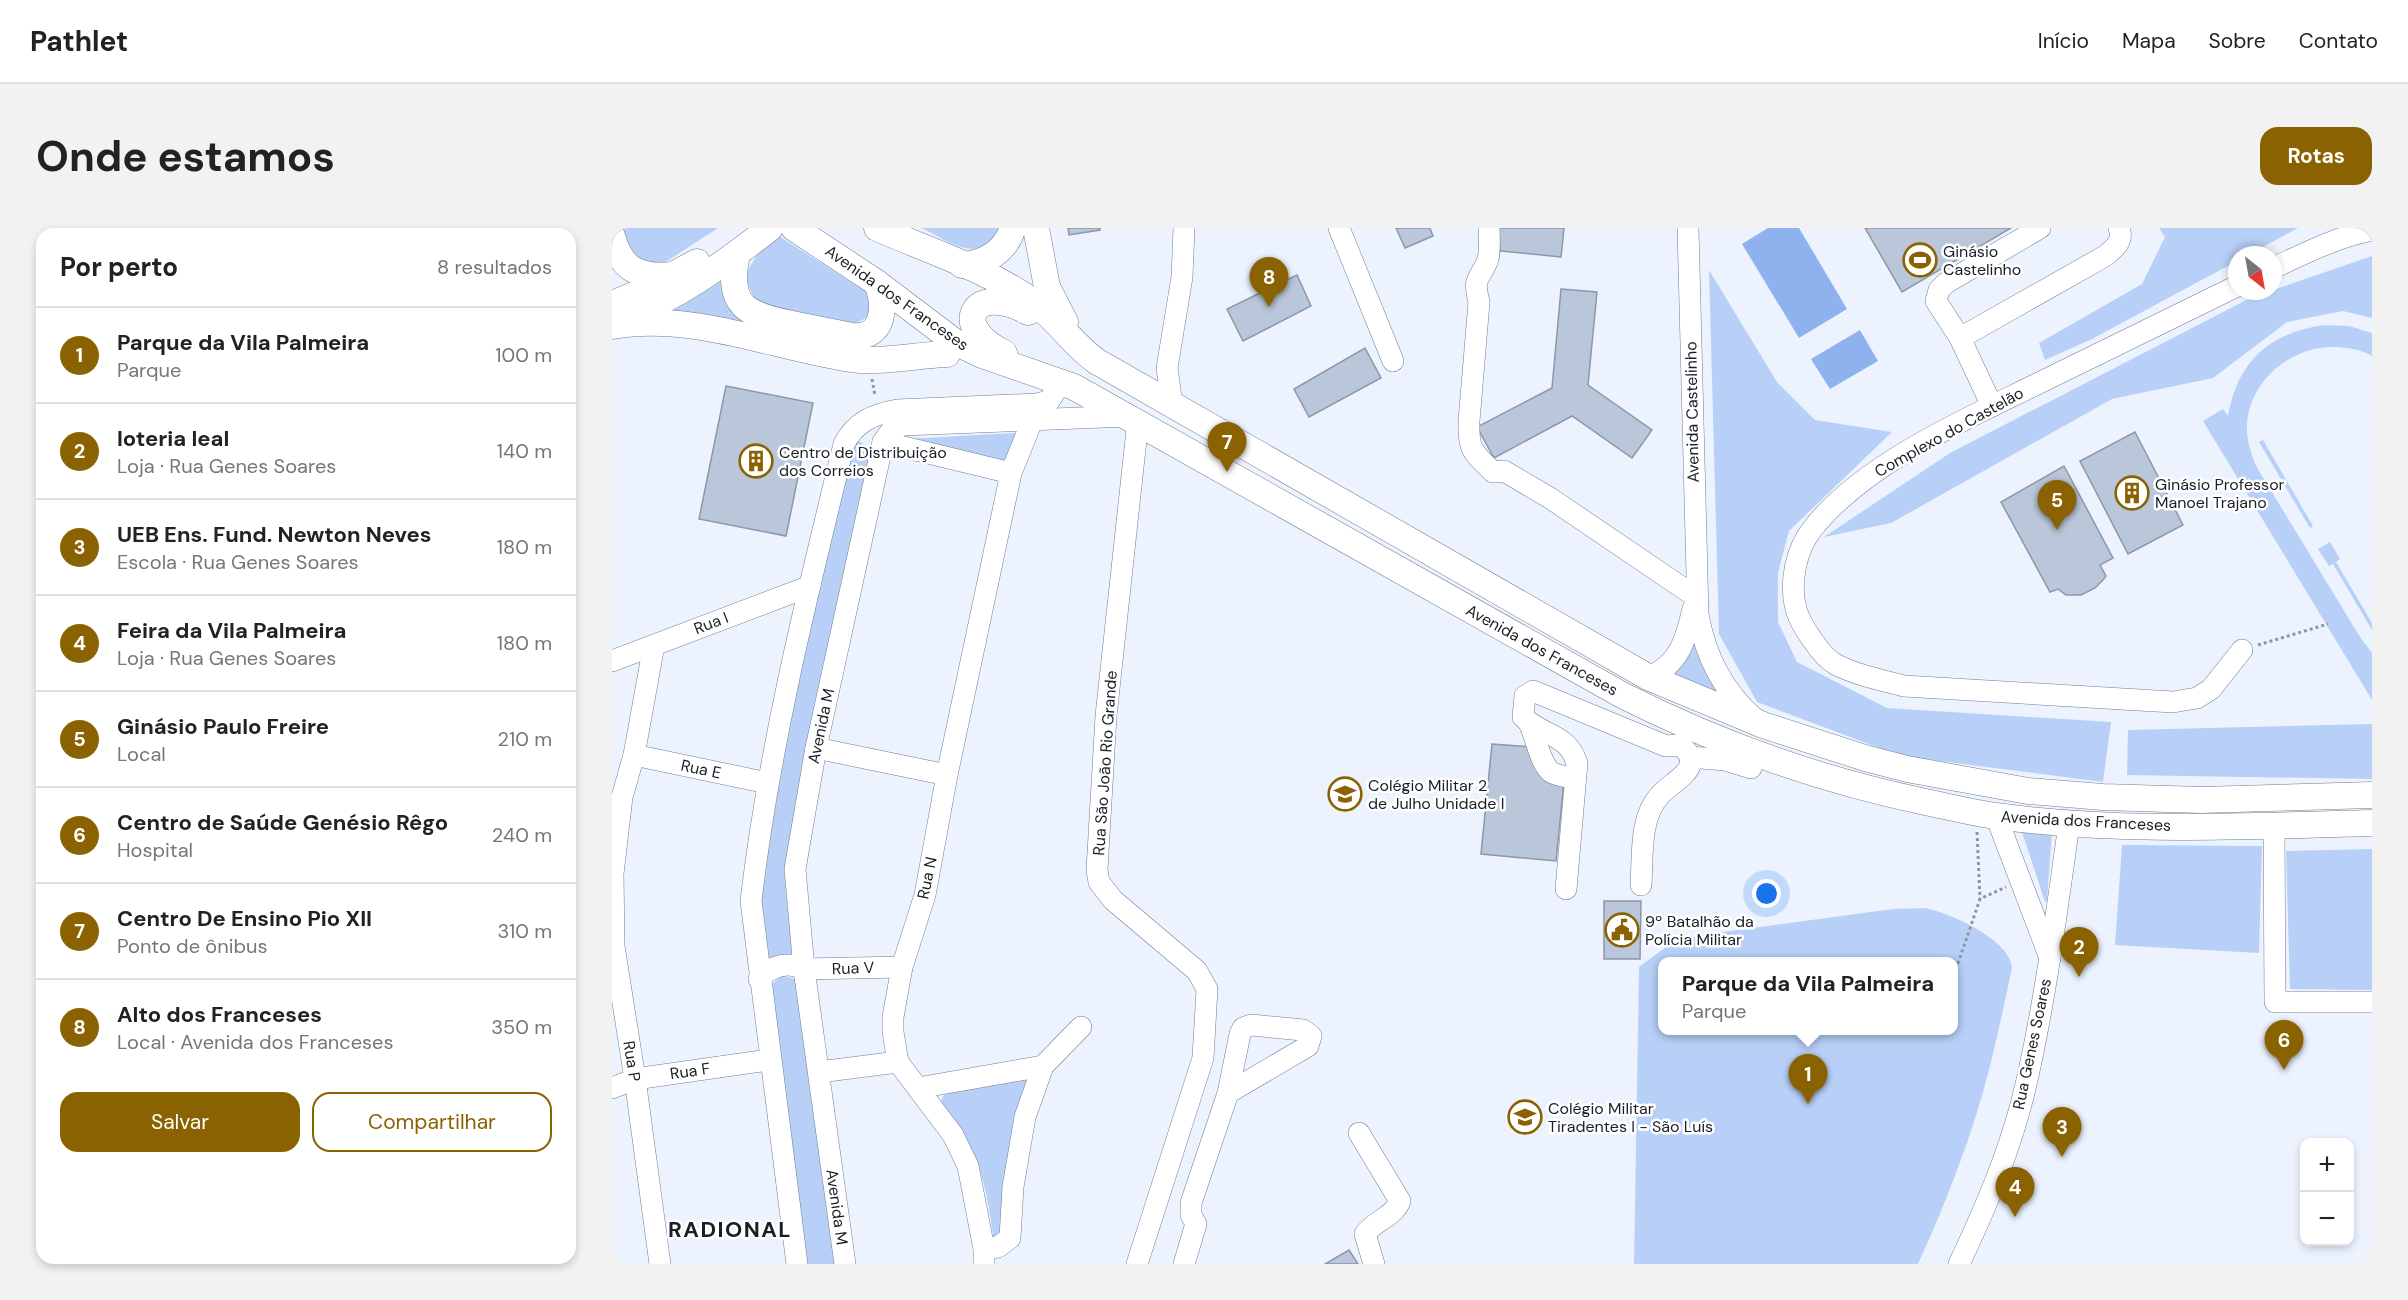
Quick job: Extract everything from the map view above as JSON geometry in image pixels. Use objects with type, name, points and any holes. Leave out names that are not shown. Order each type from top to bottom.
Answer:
[{"type":"main road","points":[[612,304],[770,228]]},
{"type":"main road","name":"Avenida dos Franceses","points":[[794,228],[877,282],[966,348],[1133,419],[1622,695],[1687,743],[1750,752],[1898,796],[1986,815],[2069,824],[2135,826],[2372,823]]},
{"type":"main road","name":"Avenida dos Franceses","points":[[877,228],[1004,284],[1028,298],[1053,319],[1084,352],[1648,677],[1762,725],[1907,769],[2028,791],[2103,797],[2201,800],[2372,795]]},
{"type":"main road","points":[[962,265],[980,262],[999,252],[1010,237],[1013,228]]},
{"type":"main road","points":[[1036,228],[1047,287],[1061,316],[1084,352]]},
{"type":"main road","points":[[612,236],[621,260],[636,271],[653,276],[674,275]]},
{"type":"main road","points":[[736,244],[733,278],[737,296],[746,308],[766,319],[861,336],[875,327],[883,313],[883,302],[877,282]]},
{"type":"main road","points":[[612,325],[673,296],[708,275],[736,244]]},
{"type":"main road","points":[[897,298],[922,334],[947,354]]},
{"type":"main road","points":[[1065,389],[986,343],[975,331],[973,320],[975,313],[981,305],[991,301],[1011,303],[1034,315],[1084,352]]},
{"type":"main road","points":[[612,325],[640,322],[682,323],[868,360],[947,354],[1065,389]]},
{"type":"street","points":[[1178,408],[1178,367],[1172,345],[1182,277],[1184,228]]},
{"type":"street","points":[[1339,228],[1393,361]]},
{"type":"street","points":[[1490,228],[1488,261],[1476,279],[1475,287],[1479,302],[1468,441],[1493,472],[1504,471],[1550,498],[1696,597]]},
{"type":"street","name":"Avenida Castelinho","points":[[1688,228],[1696,597],[1700,627],[1714,668],[1730,693],[1762,725]]},
{"type":"street","points":[[1992,406],[1960,338],[1936,301],[1939,290],[1946,283],[2040,228]]},
{"type":"street","points":[[1960,338],[2105,256],[2120,241],[2119,228]]},
{"type":"street","points":[[2282,263],[2346,231],[2372,230]]},
{"type":"street","name":"Complexo do Castelão","points":[[2228,290],[1992,406],[1876,471],[1836,503],[1812,529],[1798,554],[1793,597],[1798,618],[1833,663],[1863,675],[1904,686],[2173,702],[2197,698],[2211,689],[2242,650]]},
{"type":"street","points":[[797,1264],[769,1060],[751,901],[757,842],[768,783],[810,586],[844,444],[852,430],[875,415],[897,410],[1037,404],[1048,401],[1065,389]]},
{"type":"street","points":[[875,415],[883,442]]},
{"type":"street","points":[[883,442],[891,431],[902,425],[1133,419]]},
{"type":"street","name":"Rua São João Rio Grande","points":[[1133,419],[1106,716],[1097,848],[1099,882],[1113,900],[1197,970],[1207,989],[1203,1058],[1137,1264]]},
{"type":"street","name":"Rua N","points":[[984,1257],[968,1166],[952,1135],[898,1062],[893,1017],[902,967],[925,896],[947,776],[1011,473],[1032,421]]},
{"type":"street","points":[[883,442],[1011,473]]},
{"type":"street","name":"Avenida M","points":[[845,1264],[804,969],[795,869],[816,748],[883,442]]},
{"type":"street","name":"Rua I","points":[[612,661],[810,586]]},
{"type":"street","name":"Avenida Castelinho","points":[[1648,677],[1670,664],[1679,653],[1686,638],[1696,597]]},
{"type":"street","name":"Rua P","points":[[654,645],[634,755],[617,799],[613,874],[613,947],[635,1079],[654,1262]]},
{"type":"street","points":[[1575,778],[1551,772],[1544,763],[1535,733],[1524,717],[1525,696],[1533,692],[1666,746],[1687,743],[1725,760],[1751,768]]},
{"type":"street","points":[[1529,723],[1569,745],[1577,763],[1566,889]]},
{"type":"street","points":[[1641,885],[1646,818],[1660,794],[1688,768],[1687,743]]},
{"type":"street","points":[[816,748],[947,776]]},
{"type":"street","name":"Rua E","points":[[634,755],[768,783]]},
{"type":"street","name":"Rua Genes Soares","points":[[1986,815],[2020,880],[2050,958]]},
{"type":"street","name":"Rua Genes Soares","points":[[1959,1264],[2005,1155],[2027,1082],[2050,958],[2069,824]]},
{"type":"street","points":[[2274,825],[2275,1002],[2372,1002]]},
{"type":"street","name":"Rua V","points":[[759,978],[780,965],[797,966],[804,969],[902,967]]},
{"type":"street","points":[[984,1257],[1010,1238],[1013,1187],[1024,1117],[1043,1066],[1080,1027]]},
{"type":"street","name":"Rua F","points":[[612,1088],[635,1079],[769,1060]]},
{"type":"street","points":[[819,1072],[898,1062]]},
{"type":"street","points":[[918,1088],[1043,1066]]},
{"type":"street","points":[[1185,1262],[1196,1224],[1191,1215],[1191,1203],[1228,1093]]},
{"type":"street","points":[[1359,1133],[1400,1201],[1397,1208],[1371,1226],[1365,1234],[1374,1264]]},
{"type":"path","points":[[868,360],[875,415]]},
{"type":"path","points":[[2242,650],[2328,624]]},
{"type":"path","points":[[1958,961],[1980,899],[1986,815]]},
{"type":"path","points":[[1980,899],[2020,880]]},
{"type":"shaded area","points":[[621,228],[718,228],[661,265],[637,259],[630,251]]},
{"type":"shaded area","points":[[922,228],[1001,228],[992,240],[974,249],[954,245]]},
{"type":"shaded area","points":[[1768,228],[1799,228],[1847,309],[1799,338],[1742,244]]},
{"type":"shaded area","points":[[2159,228],[2298,228],[2265,246],[2228,246],[2228,266],[2092,339],[2045,360],[2039,343],[2142,284],[2165,237]]},
{"type":"shaded area","points":[[779,236],[868,293],[870,311],[866,318],[852,325],[773,310],[755,299],[747,283],[747,272],[756,256]]},
{"type":"shaded area","points":[[2372,256],[2372,318],[2343,311],[2287,322],[2213,378],[2112,399],[1891,523],[1824,537],[1950,453],[2246,300],[2282,300],[2282,287]]},
{"type":"shaded area","points":[[1709,270],[1777,382],[1815,420],[1892,432],[1789,531],[1778,573],[1778,622],[1797,662],[1887,708],[2111,722],[2103,782],[1901,756],[1757,702],[1719,634]]},
{"type":"shaded area","points":[[725,274],[754,325],[668,312]]},
{"type":"shaded area","points":[[2324,325],[2349,326],[2372,333],[2372,356],[2353,349],[2332,347],[2301,353],[2287,360],[2264,381],[2255,395],[2250,409],[2247,435],[2256,466],[2372,653],[2372,700],[2203,421],[2223,409],[2228,416],[2240,379],[2260,352],[2288,335]]},
{"type":"shaded area","points":[[1860,330],[1878,361],[1830,389],[1811,359]]},
{"type":"shaded area","points":[[1014,433],[1017,437],[1006,462],[906,439]]},
{"type":"shaded area","points":[[2263,440],[2313,526],[2310,528],[2259,442]]},
{"type":"shaded area","points":[[859,441],[871,451],[787,863],[786,893],[794,959],[769,962],[757,901],[763,838],[852,444]]},
{"type":"shaded area","points":[[2330,542],[2340,559],[2336,562],[2372,623],[2372,630],[2333,564],[2329,566],[2318,549]]},
{"type":"shaded area","points":[[1694,634],[1724,696],[1673,675]]},
{"type":"shaded area","points":[[2372,724],[2372,779],[2127,775],[2128,730]]},
{"type":"shaded area","points":[[2021,829],[2052,833],[2045,902]]},
{"type":"shaded area","points":[[2122,845],[2262,846],[2259,953],[2115,945]]},
{"type":"shaded area","points":[[2372,849],[2372,990],[2290,989],[2286,851]]},
{"type":"shaded area","points":[[1925,908],[1978,929],[2002,948],[2009,958],[2012,968],[1976,1117],[1949,1191],[1918,1264],[1634,1264],[1639,967],[1674,941],[1716,933],[1893,909]]},
{"type":"shaded area","points":[[784,976],[796,979],[836,1264],[806,1264],[768,989],[778,978]]},
{"type":"shaded area","points":[[1032,1078],[1007,1228],[994,1242],[986,1192],[974,1155],[941,1101],[946,1091]]},
{"type":"building","points":[[1068,228],[1100,228],[1100,230],[1069,235]]},
{"type":"building","points":[[1396,228],[1430,228],[1433,236],[1405,248]]},
{"type":"building","points":[[1495,228],[1564,228],[1561,257],[1492,250]]},
{"type":"building","name":"Ginásio Castelinho","points":[[1865,228],[2011,228],[1902,292]]},
{"type":"building","points":[[1297,275],[1311,306],[1243,341],[1227,309]]},
{"type":"building","points":[[1561,289],[1597,292],[1588,385],[1652,430],[1632,458],[1572,416],[1494,458],[1477,427],[1552,388]]},
{"type":"building","points":[[1365,348],[1381,378],[1309,417],[1294,389]]},
{"type":"building","name":"Centro de Distribuição dos Correios","points":[[726,386],[813,403],[786,536],[699,519]]},
{"type":"building","name":"Ginásio Professor Manoel Trajano","points":[[2135,432],[2183,525],[2128,554],[2080,461]]},
{"type":"building","points":[[2064,466],[2113,558],[2100,565],[2106,576],[2103,580],[2095,588],[2081,595],[2066,595],[2058,589],[2050,592],[2001,502]]},
{"type":"building","points":[[1492,744],[1533,747],[1564,781],[1556,861],[1481,854]]},
{"type":"building","name":"9º Batalhão da Polícia Militar","points":[[1604,901],[1641,901],[1640,959],[1604,959]]},
{"type":"building","points":[[1349,1250],[1358,1264],[1325,1264]]},
{"type":"place","name":"Ginásio Castelinho","points":[[1920,260]]},
{"type":"place","name":"Alto dos Franceses","points":[[1269,307]]},
{"type":"place","name":"Centro de Distribuição dos Correios","points":[[756,461]]},
{"type":"place","name":"Centro De Ensino Pio XII","points":[[1227,472]]},
{"type":"place","name":"Ginásio Professor Manoel Trajano","points":[[2132,493]]},
{"type":"place","name":"Ginásio Paulo Freire","points":[[2057,530]]},
{"type":"place","name":"Colégio Militar 2 de Julho Unidade I","points":[[1345,794]]},
{"type":"place","name":"9º Batalhão da Polícia Militar","points":[[1622,930]]},
{"type":"place","name":"loteria leal","points":[[2079,977]]},
{"type":"place","name":"Centro de Saúde Genésio Rêgo","points":[[2284,1070]]},
{"type":"place","name":"Parque da Vila Palmeira","points":[[1808,1104]]},
{"type":"place","name":"Colégio Militar Tiradentes I - São Luís","points":[[1525,1117]]},
{"type":"place","name":"UEB Ens. Fund. Newton Neves","points":[[2062,1157]]},
{"type":"place","name":"Feira da Vila Palmeira","points":[[2015,1217]]},
{"type":"district","name":"RADIONAL","points":[[730,1229]]}]
